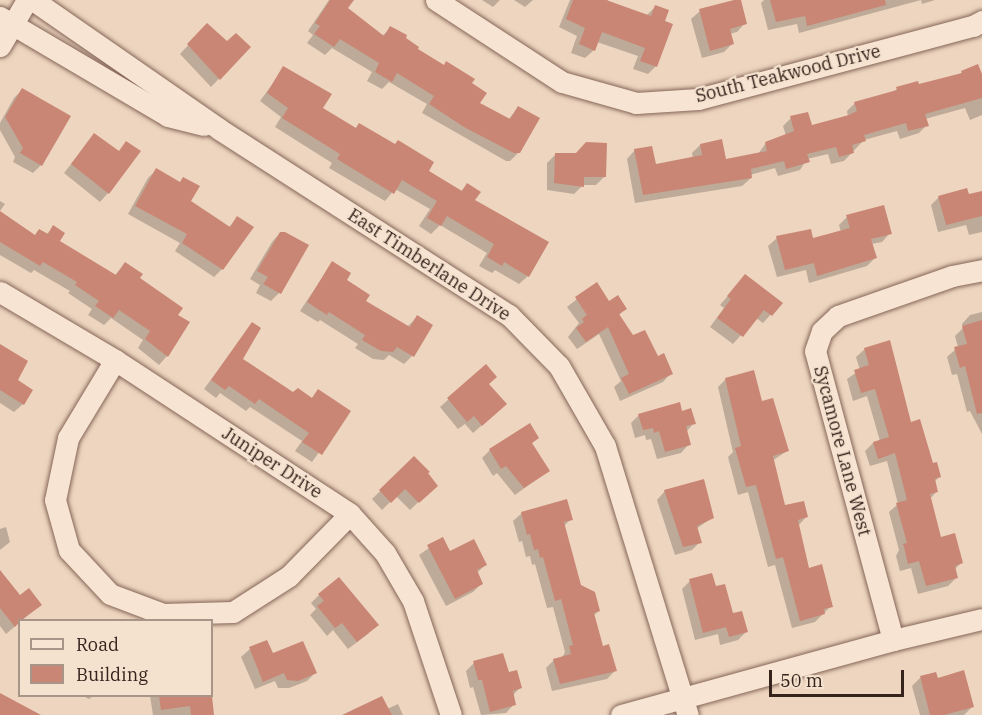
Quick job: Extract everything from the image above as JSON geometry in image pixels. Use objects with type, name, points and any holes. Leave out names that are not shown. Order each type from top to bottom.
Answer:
[{"type":"street","points":[[0,46],[6,21],[27,0]]},
{"type":"street","name":"East Timberlane Drive","points":[[33,0],[219,129],[509,315],[559,366],[605,446],[686,706]]},
{"type":"street","name":"South Teakwood Drive","points":[[436,0],[562,82],[636,103],[698,99],[974,26],[982,21]]},
{"type":"street","name":"East Timberlane Drive","points":[[6,21],[168,116],[219,129]]},
{"type":"street","name":"Sycamore Lane West","points":[[894,640],[815,351],[822,331],[838,316],[952,276],[982,270]]},
{"type":"street","name":"Juniper Drive","points":[[0,292],[115,360],[350,513],[385,553],[413,600],[451,715]]},
{"type":"street","points":[[115,360],[68,438],[55,500],[69,550],[110,594],[163,614],[233,612],[290,576],[350,513]]},
{"type":"street","points":[[621,715],[686,706],[894,640],[982,619]]},
{"type":"building","points":[[330,0],[354,0],[348,8],[384,36],[390,26],[407,35],[406,38],[419,47],[418,49],[444,65],[446,61],[475,79],[472,83],[487,93],[480,103],[510,119],[518,106],[540,118],[520,153],[514,153],[464,127],[429,104],[434,96],[397,73],[392,82],[375,72],[379,63],[340,39],[334,47],[314,34],[320,26],[315,23]]},
{"type":"building","points":[[573,0],[606,0],[651,16],[655,5],[669,10],[665,21],[673,24],[657,67],[640,61],[645,48],[602,32],[595,51],[579,44],[585,28],[566,19]]},
{"type":"building","points":[[741,0],[747,24],[730,29],[734,44],[710,51],[699,9]]},
{"type":"building","points":[[770,0],[885,0],[886,5],[807,26],[805,16],[776,22]]},
{"type":"building","points":[[207,23],[227,41],[236,33],[251,47],[220,80],[187,44]]},
{"type":"building","points":[[978,64],[982,74],[982,98],[925,114],[929,126],[908,131],[906,123],[864,135],[866,141],[852,145],[854,153],[839,157],[836,147],[807,154],[810,162],[786,169],[784,161],[751,169],[752,178],[643,195],[634,149],[652,146],[656,164],[702,155],[700,144],[722,139],[726,159],[767,151],[765,142],[794,131],[790,116],[808,112],[812,125],[849,115],[857,111],[854,102],[897,90],[896,87],[918,81],[919,84],[962,73],[961,71]]},
{"type":"building","points":[[283,66],[332,94],[323,108],[356,128],[359,123],[395,144],[398,140],[434,162],[429,171],[462,191],[467,183],[481,192],[475,200],[549,242],[529,277],[504,262],[502,266],[487,257],[494,244],[447,216],[441,226],[427,218],[437,201],[402,180],[394,194],[337,159],[340,154],[282,118],[288,108],[267,93]]},
{"type":"building","points":[[22,88],[71,116],[42,166],[20,153],[23,148],[5,117]]},
{"type":"building","points":[[94,133],[119,151],[126,141],[141,151],[109,194],[71,164]]},
{"type":"building","points":[[586,142],[607,143],[606,177],[584,177],[584,187],[554,183],[555,153],[576,153]]},
{"type":"building","points":[[156,168],[180,182],[183,177],[200,186],[191,201],[230,227],[237,216],[254,227],[223,270],[182,243],[187,234],[135,206]]},
{"type":"building","points":[[967,188],[969,194],[982,191],[982,216],[946,225],[938,196]]},
{"type":"building","points":[[884,205],[892,234],[871,239],[877,258],[817,276],[814,263],[785,270],[776,236],[811,229],[813,238],[850,228],[846,215]]},
{"type":"building","points":[[0,211],[35,235],[39,229],[48,234],[53,225],[65,233],[60,241],[116,275],[125,262],[143,274],[140,278],[183,308],[178,315],[190,322],[168,357],[145,339],[150,331],[119,310],[113,318],[95,306],[99,301],[75,285],[77,282],[43,262],[40,266],[0,242]]},
{"type":"building","points":[[280,232],[285,232],[309,245],[281,294],[263,284],[268,277],[257,271]]},
{"type":"building","points":[[332,261],[351,273],[347,280],[370,295],[366,301],[410,327],[417,315],[433,325],[414,357],[397,347],[393,352],[381,351],[362,340],[365,335],[329,312],[327,315],[307,302]]},
{"type":"building","points":[[745,274],[783,303],[772,316],[764,310],[743,337],[717,318],[731,299],[727,296]]},
{"type":"building","points":[[597,282],[609,301],[618,295],[627,309],[619,314],[633,335],[645,330],[658,356],[664,353],[673,374],[629,394],[621,378],[629,374],[608,327],[586,342],[576,328],[584,322],[582,319],[587,315],[575,297]]},
{"type":"building","points":[[982,320],[982,413],[977,414],[965,366],[960,368],[954,347],[967,344],[962,326]]},
{"type":"building","points":[[252,322],[261,328],[243,359],[293,392],[298,388],[312,398],[318,389],[351,411],[322,455],[302,442],[309,433],[259,399],[255,404],[229,386],[225,390],[211,380]]},
{"type":"building","points":[[890,340],[911,422],[920,419],[933,463],[937,462],[941,477],[935,479],[938,492],[930,494],[941,537],[955,533],[963,563],[955,566],[958,578],[926,586],[919,561],[908,564],[903,544],[907,543],[896,503],[907,500],[895,453],[878,459],[873,442],[889,437],[875,389],[861,393],[854,370],[869,365],[864,348]]},
{"type":"building","points":[[0,344],[28,361],[18,380],[33,390],[24,405],[0,390]]},
{"type":"building","points":[[486,364],[497,377],[489,384],[507,404],[482,426],[474,416],[467,422],[447,398]]},
{"type":"building","points":[[754,370],[762,401],[773,398],[789,451],[773,456],[785,505],[804,501],[808,517],[798,520],[809,568],[822,564],[833,607],[824,609],[825,614],[800,621],[783,557],[776,559],[756,485],[746,487],[735,448],[741,446],[725,378]]},
{"type":"building","points":[[680,402],[682,411],[691,408],[696,424],[686,426],[691,445],[665,452],[659,431],[654,433],[653,428],[643,430],[638,414]]},
{"type":"building","points":[[530,423],[539,438],[532,443],[550,471],[524,488],[506,466],[501,469],[489,449]]},
{"type":"building","points":[[414,456],[430,472],[428,473],[438,486],[419,503],[405,489],[391,503],[379,490]]},
{"type":"building","points":[[704,479],[714,518],[697,526],[702,543],[683,547],[664,490]]},
{"type":"building","points":[[567,499],[573,520],[564,522],[581,585],[595,592],[600,611],[594,613],[603,646],[609,644],[617,671],[560,684],[553,659],[571,654],[569,646],[573,645],[561,599],[555,601],[543,557],[540,558],[538,549],[534,550],[521,512]]},
{"type":"building","points":[[443,537],[450,551],[474,539],[487,565],[477,570],[483,584],[455,599],[427,545]]},
{"type":"building","points":[[0,570],[20,595],[29,588],[42,605],[23,619],[18,619],[15,627],[0,608]]},
{"type":"building","points":[[712,573],[716,586],[725,584],[733,613],[742,611],[748,632],[729,637],[726,627],[703,633],[689,579]]},
{"type":"building","points":[[339,577],[379,625],[357,642],[342,623],[335,628],[317,606],[324,601],[318,594]]},
{"type":"building","points":[[267,640],[273,653],[303,641],[317,673],[298,681],[287,680],[284,673],[263,682],[249,647]]},
{"type":"building","points":[[503,653],[509,672],[517,670],[522,688],[513,691],[516,705],[490,712],[482,680],[478,680],[473,661]]},
{"type":"building","points":[[964,670],[974,707],[944,715],[930,715],[920,676],[936,672],[938,678]]},
{"type":"building","points":[[0,693],[41,715],[0,715]]},
{"type":"building","points":[[382,696],[392,715],[342,715]]},
{"type":"building","points":[[159,697],[212,697],[214,715],[191,715],[190,706],[161,710]]}]
